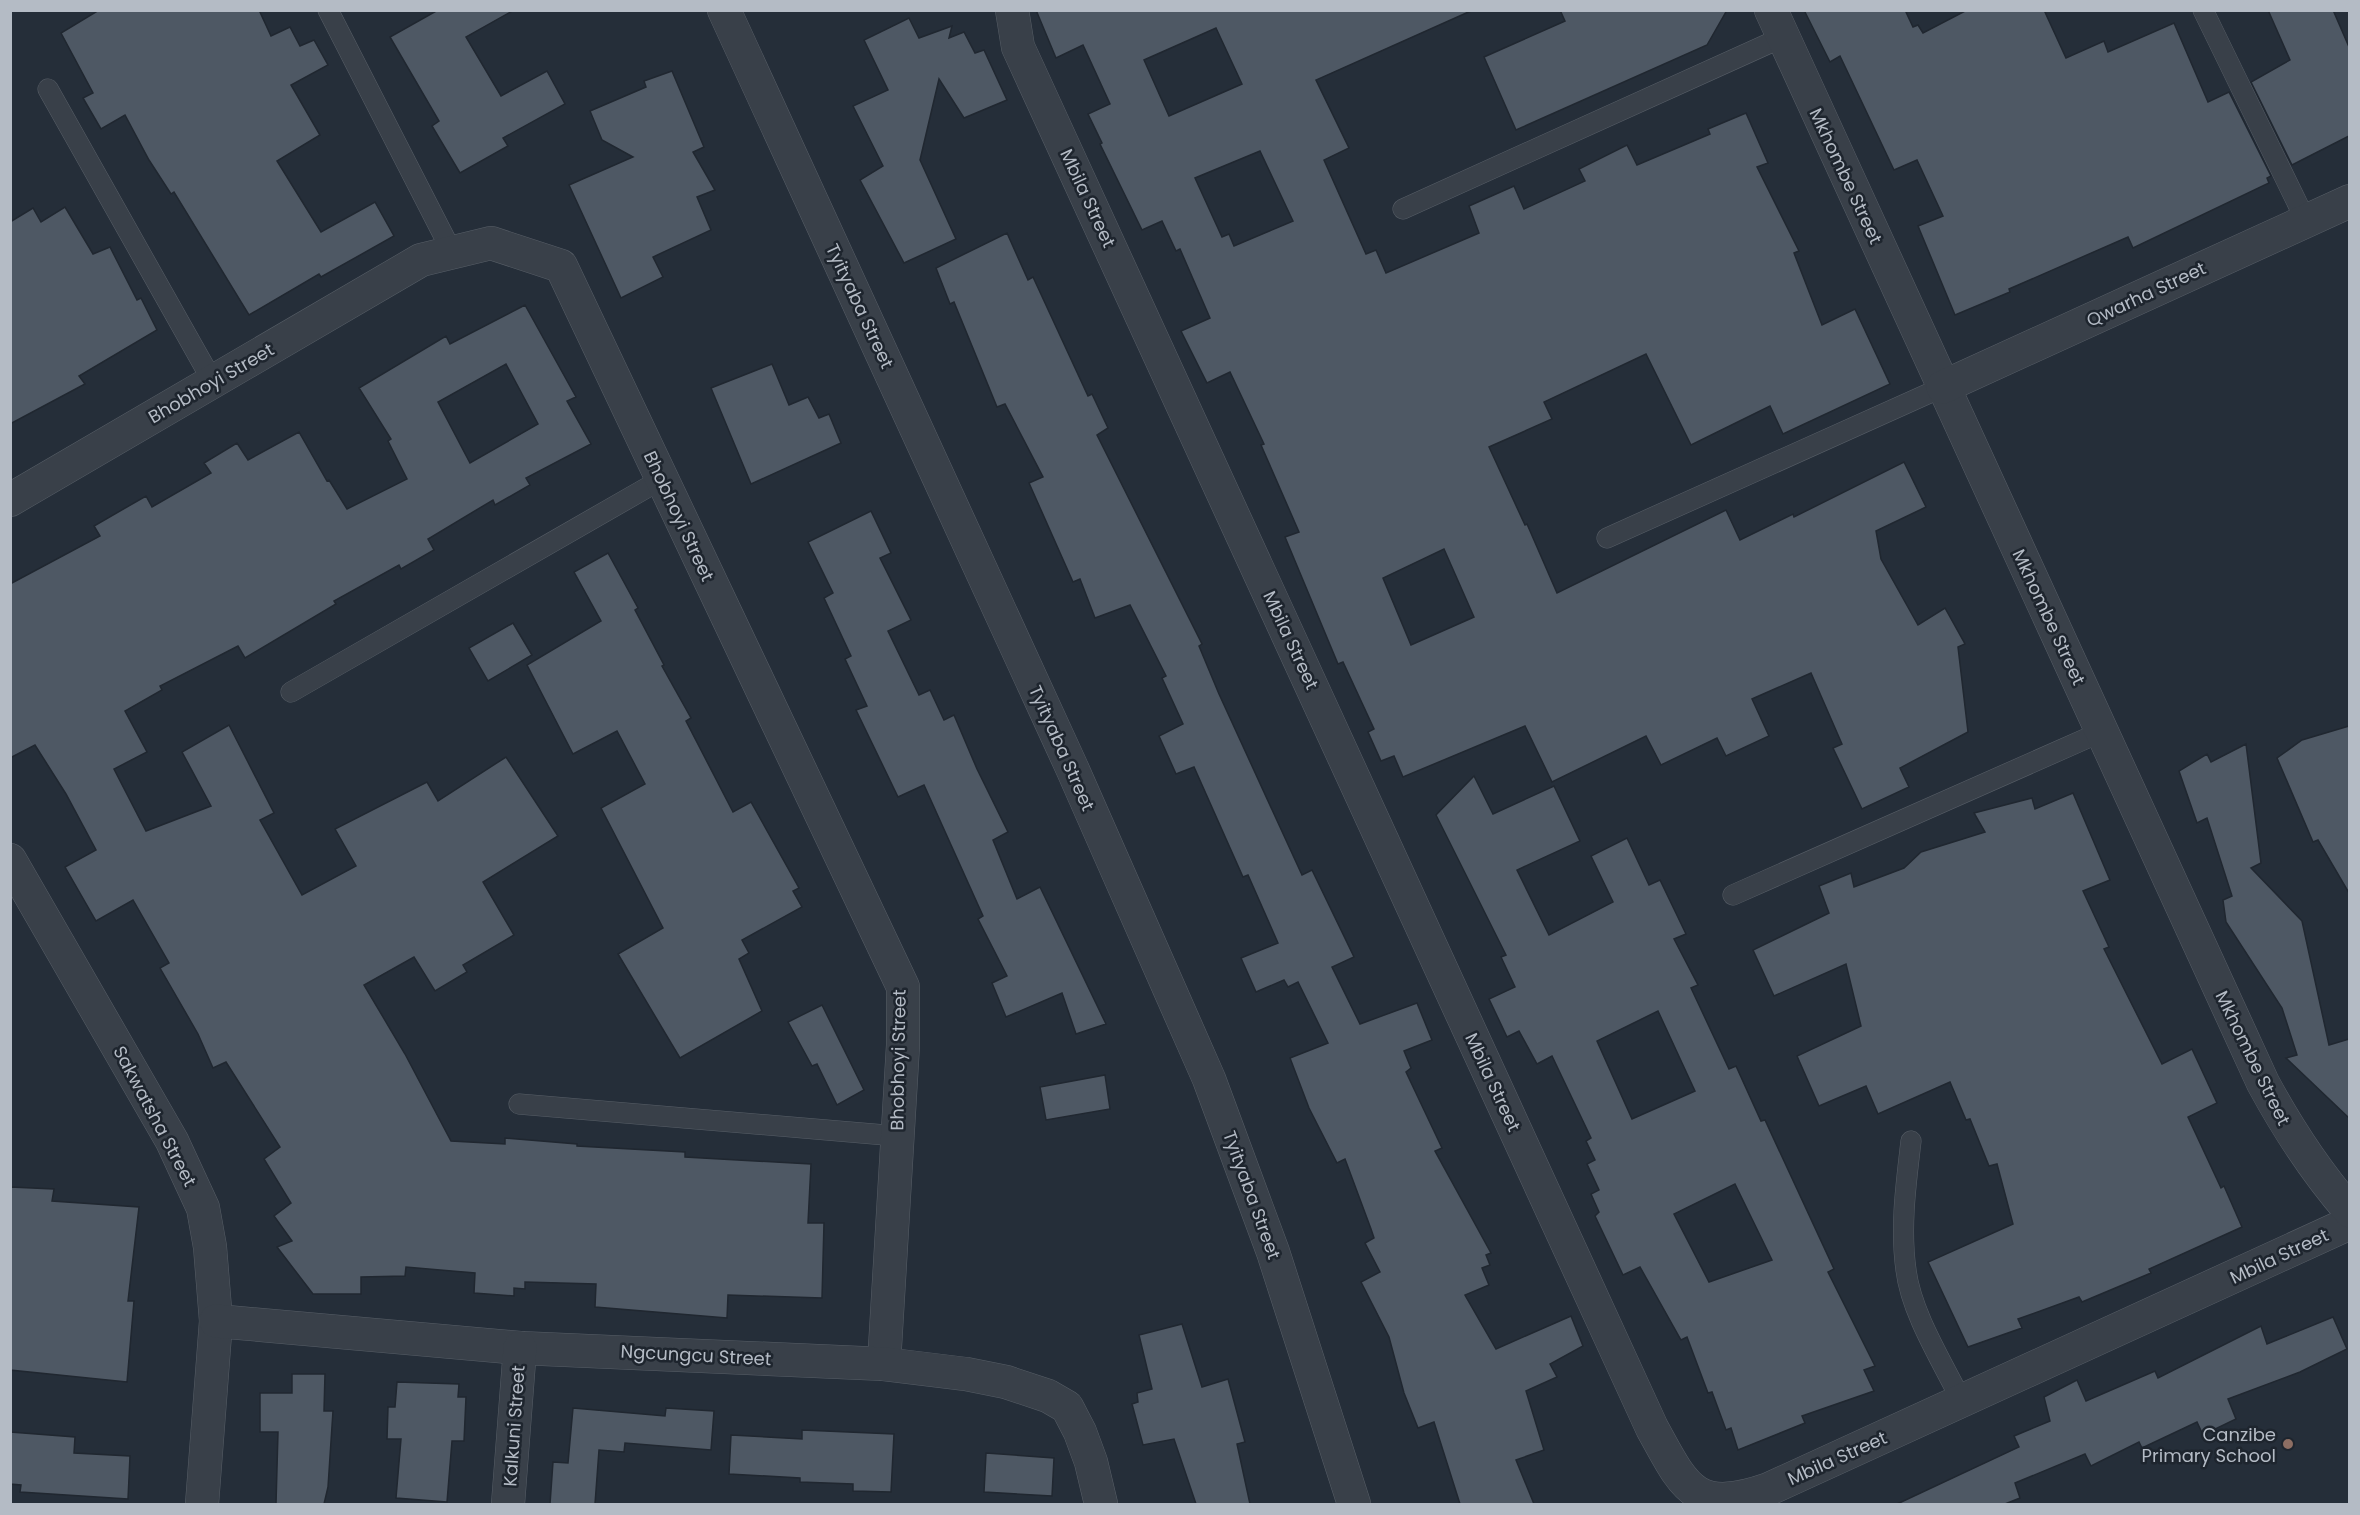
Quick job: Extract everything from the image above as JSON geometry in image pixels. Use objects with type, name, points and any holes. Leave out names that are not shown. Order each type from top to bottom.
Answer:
[{"type":"street","name":"Tyityaba Street","points":[[724,10],[1067,757],[1209,1079],[1273,1252],[1354,1504]]},
{"type":"street","name":"Mbila Street","points":[[1012,10],[1018,47],[1652,1428],[1681,1479],[1699,1496],[1715,1502],[1740,1501],[1962,1402],[2349,1223]]},
{"type":"street","name":"Mkhombe Street","points":[[1777,24],[2263,1083],[2291,1135],[2349,1211]]},
{"type":"street","name":"Qwarha Street","points":[[1943,387],[2349,201]]},
{"type":"street","name":"Bhobhoyi Street","points":[[10,500],[421,260],[491,243],[561,266],[903,987],[903,1045],[884,1364]]},
{"type":"street","name":"Sakwatsha Street","points":[[10,860],[172,1141],[203,1208],[210,1247],[216,1321],[202,1504]]},
{"type":"street","name":"Ngcungcu Street","points":[[216,1321],[520,1348],[884,1364],[966,1374],[1048,1396],[1067,1407],[1080,1432],[1091,1462],[1101,1504]]},
{"type":"street","name":"Kalkuni Street","points":[[508,1504],[520,1348]]},
{"type":"lane","points":[[328,10],[452,252]]},
{"type":"lane","points":[[2203,10],[2306,221]]},
{"type":"lane","points":[[1403,209],[1777,24]]},
{"type":"lane","points":[[48,89],[213,382]]},
{"type":"lane","points":[[1607,538],[1943,387]]},
{"type":"lane","points":[[291,692],[662,479]]},
{"type":"lane","points":[[1733,895],[2102,732]]},
{"type":"lane","points":[[519,1104],[897,1136]]},
{"type":"lane","points":[[1911,1141],[1904,1205],[1906,1272],[1917,1307],[1962,1402]]},
{"type":"building","points":[[99,10],[259,10],[271,36],[290,27],[300,46],[314,40],[328,65],[291,85],[320,135],[277,161],[321,232],[375,202],[394,236],[321,277],[319,274],[249,315],[174,192],[171,194],[149,160],[125,115],[101,129],[83,98],[93,93],[61,33]]},
{"type":"building","points":[[438,10],[514,10],[466,37],[501,96],[547,71],[565,104],[503,138],[508,146],[460,173],[432,126],[439,121],[390,37]]},
{"type":"building","points":[[1036,10],[1473,10],[1316,80],[1349,148],[1324,160],[1366,254],[1376,250],[1386,273],[1479,233],[1469,206],[1514,186],[1524,209],[1585,181],[1579,169],[1627,145],[1637,165],[1710,134],[1708,129],[1746,113],[1768,163],[1757,167],[1799,251],[1794,253],[1822,325],[1855,309],[1890,384],[1783,434],[1770,406],[1691,445],[1646,354],[1544,402],[1552,419],[1489,447],[1525,525],[1527,524],[1557,593],[1726,510],[1740,540],[1793,514],[1794,517],[1904,462],[1926,507],[1876,531],[1881,559],[1918,625],[1945,608],[1965,644],[1958,647],[1968,732],[1900,768],[1909,787],[1862,809],[1833,748],[1842,744],[1811,673],[1752,699],[1769,736],[1726,756],[1717,738],[1661,765],[1646,736],[1552,782],[1525,726],[1403,777],[1394,756],[1381,761],[1368,732],[1374,729],[1343,662],[1338,664],[1285,537],[1299,532],[1261,445],[1264,444],[1230,372],[1207,383],[1181,331],[1210,318],[1180,249],[1176,251],[1162,221],[1142,230],[1100,144],[1102,143],[1088,114],[1110,104],[1083,45],[1056,58]],"holes":[[[1216,28],[1242,84],[1169,116],[1144,60]],[[1260,151],[1293,221],[1234,246],[1229,234],[1222,237],[1195,178]],[[1444,549],[1474,617],[1411,645],[1383,578]]]},
{"type":"building","points":[[1560,10],[1727,10],[1707,45],[1516,130],[1484,57],[1565,21]]},
{"type":"building","points":[[1804,10],[1905,10],[1913,27],[1918,25],[1923,33],[1967,10],[2044,10],[2066,58],[2104,41],[2108,52],[2174,23],[2208,102],[2229,92],[2271,176],[2267,178],[2269,183],[2133,248],[2128,237],[1955,315],[1918,226],[1943,216],[1917,160],[1894,170],[1840,56],[1830,62]]},
{"type":"building","points":[[2268,10],[2333,10],[2349,47],[2349,136],[2292,165],[2251,82],[2290,60]]},
{"type":"building","points":[[909,18],[919,38],[952,26],[949,38],[964,32],[975,53],[984,50],[1007,100],[964,118],[939,79],[920,160],[956,239],[904,263],[860,180],[883,166],[853,106],[888,90],[864,40]]},
{"type":"building","points":[[672,71],[704,147],[693,152],[715,190],[697,197],[711,230],[653,257],[663,277],[621,298],[569,185],[633,157],[602,140],[590,111],[646,87],[644,81]]},
{"type":"building","points":[[65,207],[93,254],[110,247],[137,300],[141,298],[157,330],[79,376],[85,384],[10,424],[10,222],[33,208],[41,222]]},
{"type":"building","points":[[1007,233],[1028,280],[1033,277],[1088,396],[1092,394],[1108,428],[1097,435],[1202,644],[1199,646],[1219,694],[1302,875],[1312,870],[1354,957],[1332,967],[1360,1024],[1417,1003],[1432,1040],[1404,1051],[1411,1068],[1406,1072],[1442,1148],[1435,1151],[1491,1253],[1486,1255],[1490,1265],[1482,1268],[1489,1285],[1465,1295],[1496,1349],[1571,1316],[1583,1346],[1550,1364],[1557,1377],[1526,1391],[1544,1450],[1516,1460],[1534,1504],[1460,1504],[1434,1422],[1418,1428],[1404,1393],[1389,1337],[1361,1282],[1380,1272],[1365,1243],[1374,1238],[1371,1229],[1345,1159],[1337,1163],[1309,1108],[1290,1058],[1328,1043],[1298,982],[1288,987],[1284,980],[1256,992],[1241,958],[1278,943],[1248,875],[1243,877],[1194,767],[1176,774],[1159,736],[1183,724],[1162,678],[1166,676],[1130,605],[1095,618],[1080,579],[1073,582],[1029,483],[1043,477],[1005,404],[997,407],[954,302],[950,304],[936,268]]},
{"type":"building","points":[[525,305],[576,397],[567,401],[591,444],[526,478],[530,485],[495,505],[493,500],[428,539],[434,550],[401,569],[399,565],[334,601],[336,604],[245,658],[238,646],[160,686],[162,690],[125,711],[147,752],[114,769],[146,831],[211,806],[182,752],[229,725],[274,813],[260,820],[302,895],[356,866],[335,829],[427,782],[438,801],[506,757],[558,836],[483,882],[514,935],[463,965],[467,972],[435,991],[414,957],[364,985],[405,1054],[451,1141],[505,1144],[505,1138],[577,1144],[577,1146],[685,1152],[685,1157],[811,1164],[808,1223],[824,1223],[822,1298],[728,1295],[727,1318],[595,1307],[596,1284],[525,1282],[525,1289],[514,1288],[514,1296],[474,1293],[475,1273],[406,1267],[405,1276],[361,1277],[361,1294],[313,1294],[277,1247],[292,1241],[274,1216],[291,1203],[264,1159],[280,1147],[226,1062],[213,1068],[198,1034],[160,968],[169,963],[133,900],[96,921],[65,867],[96,850],[66,794],[35,745],[10,758],[10,584],[100,536],[94,526],[146,496],[152,507],[211,473],[204,463],[237,443],[248,460],[299,432],[327,481],[329,480],[347,509],[407,479],[388,441],[391,439],[359,388],[446,336],[450,344]],"holes":[[[506,364],[538,424],[470,463],[438,402]]]},
{"type":"building","points":[[772,364],[789,405],[808,397],[819,418],[829,414],[841,443],[751,484],[711,388]]},
{"type":"building","points":[[871,511],[891,553],[880,558],[911,620],[888,631],[919,695],[930,690],[944,720],[954,715],[1008,832],[993,840],[1017,899],[1040,887],[1106,1024],[1076,1034],[1062,993],[1006,1017],[992,983],[1007,976],[978,919],[983,916],[924,785],[898,797],[856,710],[867,706],[845,659],[851,656],[824,598],[833,593],[808,542]]},
{"type":"building","points":[[608,553],[638,608],[635,610],[664,665],[662,666],[691,718],[686,721],[733,812],[751,802],[799,888],[793,891],[802,907],[742,940],[749,953],[739,959],[762,1011],[680,1058],[618,954],[663,928],[601,808],[645,784],[617,731],[573,754],[527,665],[601,621],[574,572]]},
{"type":"building","points":[[513,623],[532,655],[488,681],[469,648]]},
{"type":"building","points":[[2349,726],[2349,893],[2318,840],[2313,842],[2277,758],[2302,740]]},
{"type":"building","points":[[2246,744],[2261,863],[2251,868],[2302,921],[2329,1045],[2349,1039],[2349,1118],[2286,1058],[2297,1055],[2282,1008],[2226,922],[2223,900],[2232,896],[2207,818],[2197,823],[2179,771],[2207,754],[2211,762]]},
{"type":"building","points":[[1474,776],[1493,814],[1554,786],[1580,841],[1517,870],[1549,935],[1613,902],[1591,856],[1627,838],[1649,885],[1660,880],[1686,934],[1674,939],[1698,985],[1691,988],[1729,1069],[1736,1066],[1761,1121],[1765,1120],[1834,1269],[1828,1272],[1875,1366],[1864,1370],[1874,1391],[1802,1416],[1805,1423],[1738,1450],[1731,1428],[1726,1430],[1712,1392],[1708,1393],[1687,1337],[1681,1340],[1640,1267],[1623,1275],[1595,1216],[1599,1212],[1591,1194],[1599,1190],[1587,1164],[1595,1160],[1586,1141],[1591,1138],[1552,1056],[1537,1064],[1519,1031],[1507,1037],[1489,999],[1515,987],[1501,957],[1506,955],[1436,815]],"holes":[[[1658,1011],[1695,1091],[1632,1119],[1597,1041]],[[1735,1184],[1772,1260],[1709,1282],[1674,1214]]]},
{"type":"building","points":[[2073,793],[2110,880],[2083,891],[2109,947],[2104,949],[2162,1064],[2192,1049],[2217,1103],[2188,1117],[2221,1188],[2224,1186],[2242,1227],[2149,1269],[2151,1273],[2082,1302],[2079,1297],[2018,1319],[2022,1328],[1968,1347],[1928,1262],[2013,1224],[1997,1164],[1989,1166],[1970,1119],[1966,1120],[1950,1082],[1878,1114],[1866,1086],[1819,1106],[1797,1056],[1861,1026],[1846,964],[1774,996],[1753,950],[1829,913],[1819,886],[1851,873],[1854,887],[1904,868],[1921,852],[1985,832],[1974,813],[2032,798],[2035,809]]},
{"type":"building","points":[[822,1005],[864,1090],[837,1105],[817,1064],[812,1066],[788,1022]]},
{"type":"building","points":[[1105,1075],[1110,1109],[1046,1120],[1040,1087]]},
{"type":"building","points":[[10,1187],[54,1189],[52,1201],[139,1207],[128,1301],[134,1301],[127,1382],[10,1370]]},
{"type":"building","points":[[2333,1317],[2347,1349],[2300,1372],[2228,1399],[2236,1419],[2203,1435],[2197,1422],[2142,1448],[2139,1442],[2091,1466],[2085,1454],[2015,1483],[2020,1498],[2005,1504],[1897,1504],[2019,1447],[2014,1436],[2050,1421],[2044,1397],[2077,1380],[2086,1401],[2155,1371],[2158,1378],[2261,1326],[2267,1344]]},
{"type":"building","points":[[1182,1324],[1202,1387],[1228,1379],[1245,1442],[1237,1444],[1250,1504],[1196,1504],[1174,1439],[1143,1445],[1132,1404],[1138,1402],[1137,1393],[1152,1389],[1139,1335]]},
{"type":"building","points":[[292,1374],[325,1374],[324,1411],[333,1411],[328,1487],[324,1504],[276,1504],[278,1432],[260,1432],[260,1393],[292,1393]]},
{"type":"building","points":[[397,1382],[459,1384],[458,1397],[466,1397],[464,1441],[452,1441],[447,1502],[396,1498],[401,1439],[387,1439],[388,1407],[395,1407]]},
{"type":"building","points":[[573,1408],[665,1416],[666,1408],[714,1411],[711,1450],[625,1443],[624,1452],[599,1450],[595,1504],[550,1504],[553,1462],[568,1463]]},
{"type":"building","points":[[802,1430],[894,1434],[891,1492],[853,1491],[853,1484],[800,1482],[800,1478],[729,1474],[731,1435],[802,1439]]},
{"type":"building","points":[[10,1432],[75,1437],[74,1453],[130,1456],[128,1499],[20,1492],[21,1485],[10,1484]]},
{"type":"building","points":[[986,1453],[1054,1458],[1052,1496],[984,1492]]},
{"type":"place","name":"Canzibe Primary School","points":[[2288,1444]]}]
